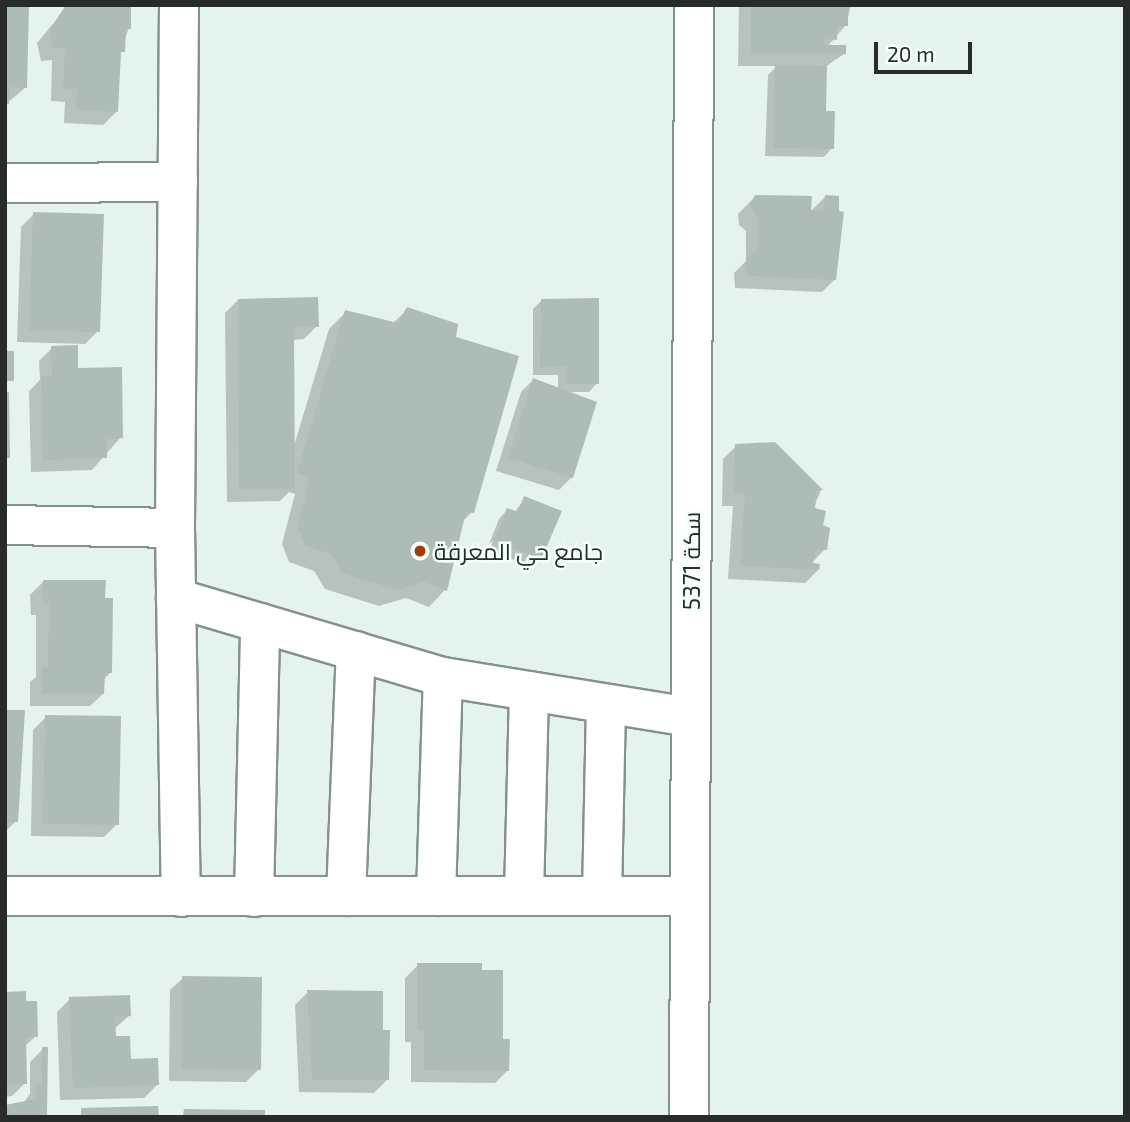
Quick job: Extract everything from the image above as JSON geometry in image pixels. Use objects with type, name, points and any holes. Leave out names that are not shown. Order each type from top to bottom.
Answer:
[{"type":"street","points":[[179,5],[175,528],[181,897]]},
{"type":"street","name":"سكة 5371","points":[[689,1117],[694,5]]},
{"type":"street","points":[[5,183],[178,182]]},
{"type":"street","points":[[5,524],[175,528]]},
{"type":"street","points":[[176,598],[443,677],[690,717]]},
{"type":"street","points":[[254,897],[260,623]]},
{"type":"street","points":[[346,897],[356,651]]},
{"type":"street","points":[[436,896],[443,677]]},
{"type":"street","points":[[524,896],[529,691]]},
{"type":"street","points":[[602,896],[606,704]]},
{"type":"street","points":[[5,896],[689,896]]},
{"type":"building","points":[[5,5],[29,5],[27,88],[10,87],[9,104],[5,104]]},
{"type":"building","points":[[66,5],[131,5],[131,29],[126,29],[125,52],[121,52],[118,112],[76,110],[77,89],[63,89],[65,48],[53,48],[50,29]]},
{"type":"building","points":[[751,5],[848,5],[848,26],[837,26],[837,40],[824,39],[824,45],[846,45],[846,54],[751,54]]},
{"type":"building","points":[[775,65],[827,66],[826,111],[835,111],[834,149],[773,148]]},
{"type":"building","points":[[755,195],[812,196],[811,210],[824,210],[825,195],[839,196],[839,211],[844,212],[836,280],[748,276],[744,268],[747,258],[758,249],[758,218],[750,205]]},
{"type":"building","points":[[33,212],[104,214],[100,332],[29,330]]},
{"type":"building","points":[[318,297],[319,327],[294,327],[295,489],[239,489],[238,299]]},
{"type":"building","points":[[599,298],[599,384],[566,384],[566,367],[540,367],[541,299]]},
{"type":"building","points":[[407,307],[458,324],[456,337],[519,356],[474,513],[466,512],[447,591],[424,582],[397,590],[342,573],[331,554],[305,546],[298,526],[310,478],[297,473],[345,310],[398,323]]},
{"type":"building","points":[[78,345],[78,368],[122,367],[123,438],[107,439],[107,458],[43,460],[41,376],[52,376],[51,346]]},
{"type":"building","points":[[5,351],[14,351],[14,381],[5,381]]},
{"type":"building","points":[[533,378],[597,402],[573,478],[508,458]]},
{"type":"building","points":[[5,392],[9,392],[10,458],[5,458]]},
{"type":"building","points":[[775,442],[823,490],[817,490],[815,508],[826,511],[823,525],[830,528],[827,550],[816,549],[813,563],[820,564],[819,570],[740,566],[745,493],[734,494],[735,444]]},
{"type":"building","points":[[524,496],[562,511],[541,560],[494,540],[507,508],[518,512]]},
{"type":"building","points":[[43,580],[106,580],[105,598],[113,598],[112,673],[105,673],[104,694],[42,694],[42,668],[48,667],[49,603],[43,603]]},
{"type":"building","points":[[5,710],[25,710],[18,822],[5,822]]},
{"type":"building","points":[[45,715],[121,716],[119,825],[43,824]]},
{"type":"building","points":[[417,963],[482,963],[482,970],[503,970],[503,1039],[510,1039],[509,1071],[424,1070],[424,1030],[417,1030]]},
{"type":"building","points":[[182,976],[262,977],[261,1070],[181,1069]]},
{"type":"building","points":[[307,990],[383,991],[383,1030],[390,1030],[389,1080],[312,1080]]},
{"type":"building","points":[[26,991],[26,1001],[37,1001],[38,1037],[26,1037],[27,1084],[5,1085],[5,992]]},
{"type":"building","points":[[130,995],[131,1016],[115,1017],[116,1036],[130,1036],[131,1059],[158,1058],[159,1085],[73,1088],[69,997]]},
{"type":"building","points":[[42,1047],[48,1047],[47,1117],[5,1117],[5,1105],[36,1099],[37,1084],[42,1085]]},
{"type":"building","points":[[158,1106],[159,1117],[81,1117],[81,1108]]},
{"type":"building","points":[[184,1109],[265,1110],[265,1117],[183,1117]]},
{"type":"place","name":"جامع حي المعرفة","points":[[420,551]]}]
